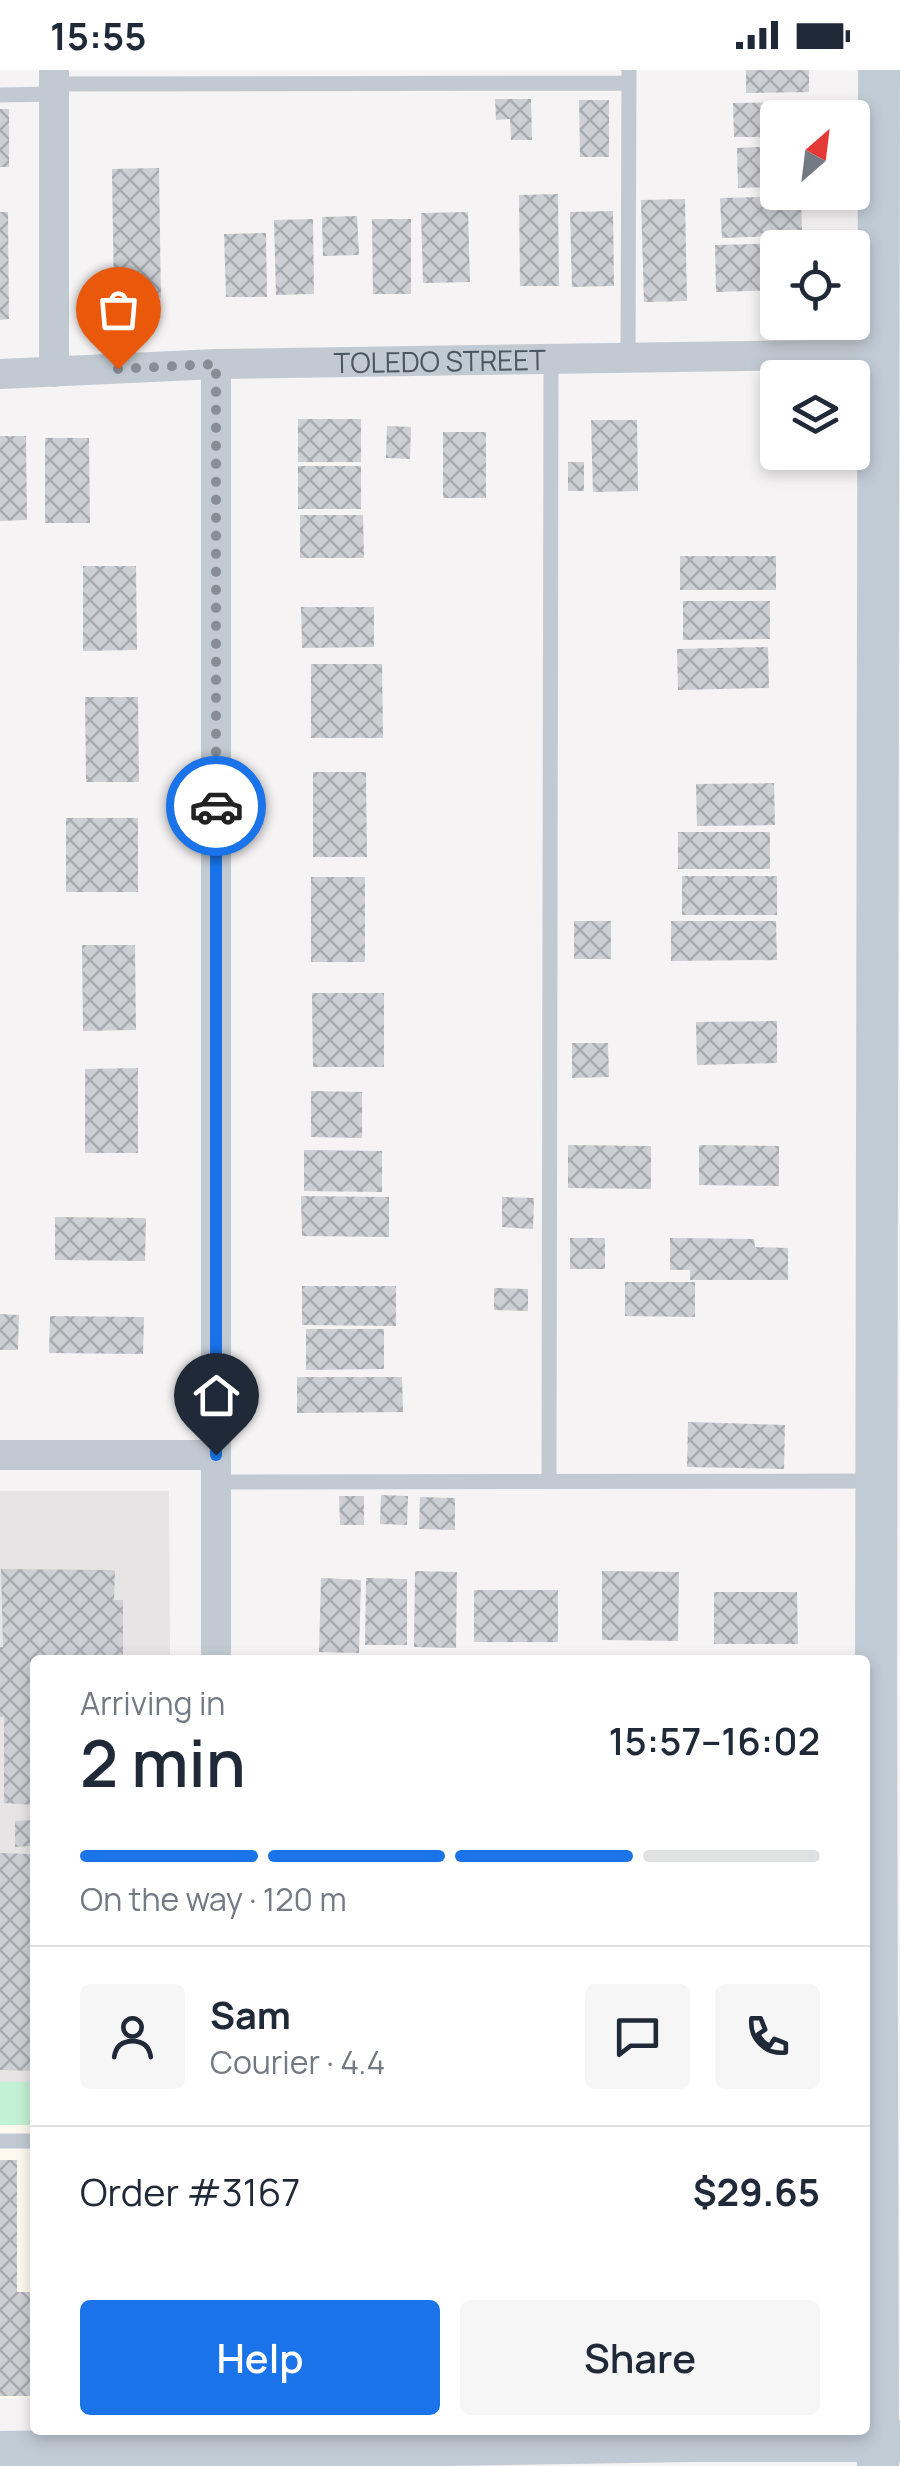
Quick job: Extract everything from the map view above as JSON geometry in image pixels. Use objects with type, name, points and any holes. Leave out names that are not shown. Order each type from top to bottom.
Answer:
[{"type":"street","points":[[0,2452],[784,2441],[885,2449],[871,2335],[871,2243],[883,2193],[871,1724],[889,508],[878,354],[889,231],[879,70]]},
{"type":"street","points":[[54,83],[54,372]]},
{"type":"street","name":"TOLEDO STREET","points":[[0,374],[216,364],[878,354]]},
{"type":"street","points":[[216,364],[216,1655]]},
{"type":"street","points":[[0,1454],[216,1469]]},
{"type":"lane","points":[[0,95],[54,83],[629,77],[628,358]]},
{"type":"lane","points":[[549,1482],[551,359]]},
{"type":"lane","points":[[216,1469],[549,1482],[877,1481]]},
{"type":"lane","points":[[0,2141],[30,2141]]},
{"type":"shaded area","points":[[0,1491],[169,1491],[170,1655],[30,1655],[30,2125],[0,2125]]},
{"type":"shaded area","points":[[0,2125],[30,2125],[30,2398],[0,2399]]},
{"type":"green space","points":[[0,2082],[30,2082],[30,2125],[0,2125]]},
{"type":"building","points":[[746,70],[809,70],[809,92],[746,93]]},
{"type":"building","points":[[495,99],[531,99],[532,140],[511,140],[510,119],[496,120]]},
{"type":"building","points":[[579,100],[609,100],[609,157],[580,157]]},
{"type":"building","points":[[733,103],[760,103],[760,137],[734,137]]},
{"type":"building","points":[[0,109],[9,109],[9,167],[0,167]]},
{"type":"building","points":[[760,147],[760,187],[738,188],[737,148]]},
{"type":"building","points":[[159,168],[161,298],[114,298],[112,169]]},
{"type":"building","points":[[558,194],[559,286],[520,286],[519,195]]},
{"type":"building","points":[[760,197],[760,210],[801,210],[802,230],[760,230],[760,237],[722,238],[720,198]]},
{"type":"building","points":[[685,199],[687,301],[644,302],[641,200]]},
{"type":"building","points":[[613,211],[614,286],[572,287],[570,212]]},
{"type":"building","points":[[0,212],[8,212],[9,319],[0,320]]},
{"type":"building","points":[[468,212],[470,282],[423,283],[421,213]]},
{"type":"building","points":[[357,216],[359,255],[323,256],[322,217]]},
{"type":"building","points":[[313,219],[314,294],[276,295],[274,220]]},
{"type":"building","points":[[372,219],[411,219],[411,294],[373,294]]},
{"type":"building","points":[[266,233],[267,297],[226,297],[224,234]]},
{"type":"building","points":[[760,244],[760,291],[716,292],[715,245]]},
{"type":"building","points":[[298,419],[361,419],[361,462],[298,462]]},
{"type":"building","points":[[591,420],[637,420],[638,491],[593,492]]},
{"type":"building","points":[[387,426],[411,427],[410,459],[386,458]]},
{"type":"building","points":[[443,432],[486,432],[486,498],[443,498]]},
{"type":"building","points":[[0,436],[26,436],[27,520],[0,521]]},
{"type":"building","points":[[45,438],[89,438],[90,523],[45,523]]},
{"type":"building","points":[[568,462],[584,462],[584,491],[568,491]]},
{"type":"building","points":[[298,466],[361,466],[361,509],[298,509]]},
{"type":"building","points":[[300,515],[363,515],[364,558],[300,558]]},
{"type":"building","points":[[680,556],[776,556],[776,590],[680,590]]},
{"type":"building","points":[[83,566],[136,566],[137,650],[83,651]]},
{"type":"building","points":[[683,601],[770,601],[770,639],[683,640]]},
{"type":"building","points":[[301,607],[374,607],[374,647],[302,648]]},
{"type":"building","points":[[768,647],[769,688],[678,690],[677,649]]},
{"type":"building","points":[[311,664],[382,664],[383,738],[311,738]]},
{"type":"building","points":[[85,697],[138,697],[139,782],[86,782]]},
{"type":"building","points":[[313,772],[366,772],[367,857],[313,857]]},
{"type":"building","points":[[774,783],[775,825],[697,826],[696,784]]},
{"type":"building","points":[[66,818],[138,818],[138,892],[66,892]]},
{"type":"building","points":[[678,832],[770,832],[770,869],[678,869]]},
{"type":"building","points":[[682,876],[777,876],[777,915],[682,915]]},
{"type":"building","points":[[311,877],[365,877],[365,962],[311,962]]},
{"type":"building","points":[[574,921],[611,921],[611,959],[574,959]]},
{"type":"building","points":[[671,921],[776,921],[777,960],[671,961]]},
{"type":"building","points":[[82,945],[135,945],[136,1030],[83,1031]]},
{"type":"building","points":[[312,993],[384,993],[384,1067],[313,1067]]},
{"type":"building","points":[[777,1021],[777,1063],[697,1065],[696,1022]]},
{"type":"building","points":[[572,1043],[608,1043],[609,1077],[572,1078]]},
{"type":"building","points":[[138,1068],[138,1153],[85,1153],[85,1069]]},
{"type":"building","points":[[311,1091],[362,1092],[362,1138],[311,1137]]},
{"type":"building","points":[[568,1145],[651,1146],[651,1189],[568,1188]]},
{"type":"building","points":[[699,1145],[779,1146],[779,1186],[699,1185]]},
{"type":"building","points":[[304,1150],[382,1151],[382,1192],[304,1191]]},
{"type":"building","points":[[301,1196],[389,1197],[389,1237],[302,1236]]},
{"type":"building","points":[[502,1197],[534,1198],[533,1229],[502,1227]]},
{"type":"building","points":[[55,1217],[146,1218],[145,1261],[55,1260]]},
{"type":"building","points":[[570,1238],[605,1238],[605,1269],[570,1269]]},
{"type":"building","points":[[670,1238],[754,1239],[755,1247],[788,1248],[788,1280],[690,1280],[690,1270],[670,1270]]},
{"type":"building","points":[[625,1282],[695,1282],[695,1317],[625,1316]]},
{"type":"building","points":[[302,1286],[396,1286],[396,1326],[302,1325]]},
{"type":"building","points":[[494,1288],[528,1289],[528,1311],[494,1310]]},
{"type":"building","points":[[0,1314],[19,1315],[18,1350],[0,1350]]},
{"type":"building","points":[[50,1316],[144,1317],[143,1354],[49,1353]]},
{"type":"building","points":[[306,1329],[384,1329],[384,1369],[306,1370]]},
{"type":"building","points":[[297,1377],[402,1377],[403,1412],[297,1413]]},
{"type":"building","points":[[688,1422],[785,1425],[784,1469],[687,1467]]},
{"type":"building","points":[[381,1495],[408,1496],[407,1525],[380,1524]]},
{"type":"building","points":[[339,1496],[364,1496],[364,1525],[340,1525]]},
{"type":"building","points":[[420,1497],[455,1498],[455,1530],[419,1529]]},
{"type":"building","points":[[1,1569],[115,1570],[114,1600],[123,1600],[123,1655],[30,1655],[30,1805],[4,1803],[4,1717],[0,1717]]},
{"type":"building","points":[[415,1571],[457,1572],[456,1648],[414,1647]]},
{"type":"building","points":[[602,1571],[679,1572],[678,1641],[602,1640]]},
{"type":"building","points":[[321,1578],[361,1580],[359,1653],[319,1652]]},
{"type":"building","points":[[366,1578],[407,1579],[407,1645],[365,1645]]},
{"type":"building","points":[[474,1590],[558,1590],[558,1642],[474,1642]]},
{"type":"building","points":[[714,1592],[797,1592],[798,1644],[714,1644]]},
{"type":"building","points":[[30,1820],[30,1846],[15,1847],[15,1821]]},
{"type":"building","points":[[0,1853],[30,1854],[30,2071],[0,2070]]},
{"type":"building","points":[[0,2160],[17,2160],[17,2292],[30,2292],[30,2396],[0,2396]]},
{"type":"way so far","points":[[118,369],[216,364],[216,806]]},
{"type":"route","points":[[216,806],[216,1455]]}]
